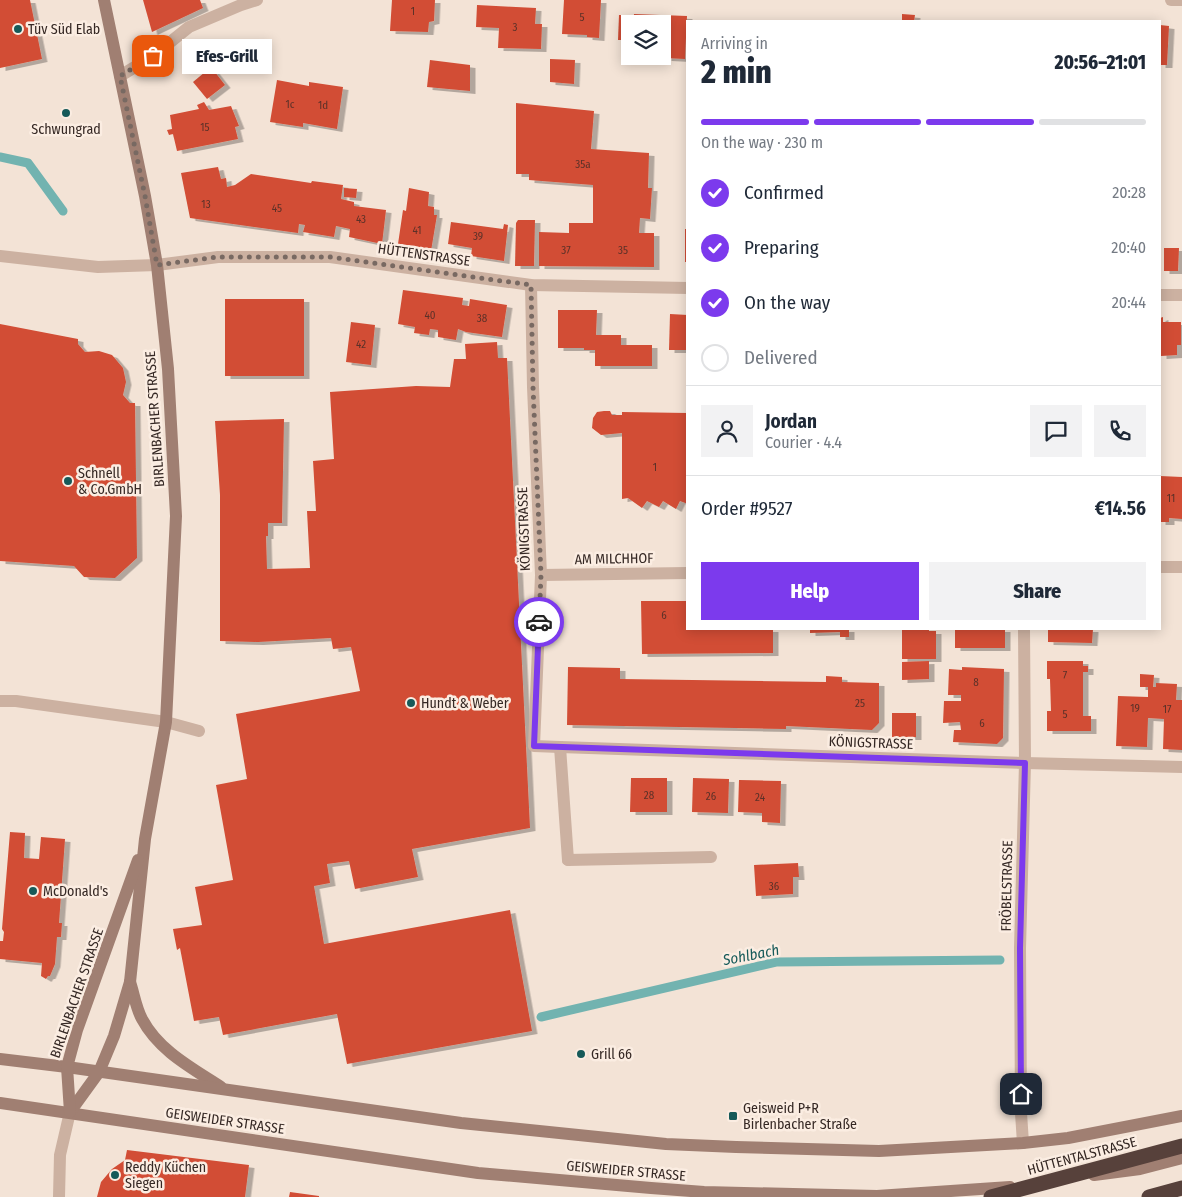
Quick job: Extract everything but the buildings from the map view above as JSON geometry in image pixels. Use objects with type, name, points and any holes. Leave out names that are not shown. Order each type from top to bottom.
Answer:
[{"type":"highway","name":"HÜTTENTALSTRASSE","points":[[991,1197],[1182,1146]]},
{"type":"highway","points":[[1149,1197],[1182,1188]]},
{"type":"main road","name":"BIRLENBACHER STRASSE","points":[[70,1112],[99,1072],[114,1036],[130,982],[145,840],[166,722],[176,516],[168,369],[157,265],[145,196],[104,0]]},
{"type":"main road","name":"BIRLENBACHER STRASSE","points":[[70,1112],[66,1067],[77,1030],[145,840]]},
{"type":"main road","points":[[130,982],[141,1018],[153,1036],[167,1051],[223,1089]]},
{"type":"main road","points":[[0,1059],[461,1123],[666,1144],[879,1151],[1023,1143],[1068,1138],[1182,1116]]},
{"type":"main road","name":"GEISWEIDER STRASSE","points":[[0,1104],[70,1112],[478,1173],[704,1192],[877,1196],[1012,1187],[1140,1168],[1182,1158]]},
{"type":"street","points":[[120,76],[153,56],[189,27],[257,0]]},
{"type":"street","points":[[1171,0],[1182,0]]},
{"type":"street","name":"HÜTTENSTRASSE","points":[[0,256],[98,267],[157,265],[218,257],[330,257],[531,285],[686,288]]},
{"type":"street","name":"KÖNIGSTRASSE","points":[[531,285],[533,387],[541,575],[534,746],[1182,767]]},
{"type":"street","points":[[1161,296],[1182,295]]},
{"type":"street","points":[[1161,567],[1182,567]]},
{"type":"street","name":"AM MILCHHOF","points":[[541,575],[686,573]]},
{"type":"street","name":"FRÖBELSTRASSE","points":[[1023,1143],[1021,1113],[1020,948],[1025,763],[1024,630]]},
{"type":"street","points":[[0,701],[16,701],[166,722],[199,731]]},
{"type":"street","points":[[560,747],[568,860],[711,857]]},
{"type":"street","points":[[59,1197],[60,1155],[70,1112]]},
{"type":"waterway","points":[[0,157],[28,163],[63,211]]},
{"type":"waterway","name":"Sohlbach","points":[[541,1017],[776,962],[1000,960]]},
{"type":"way so far","points":[[153,56],[120,76],[157,265],[218,257],[330,257],[531,285],[533,387],[541,575],[539,622]]},
{"type":"place","name":"Tüv Süd Elab","points":[[18,29]]},
{"type":"place","name":"Efes-Grill","points":[[153,56]]},
{"type":"place","name":"Schwungrad","points":[[66,113]]},
{"type":"place","name":"Schnell & Co.GmbH","points":[[68,481]]},
{"type":"place","name":"Hundt & Weber","points":[[411,703]]},
{"type":"place","name":"McDonald's","points":[[33,891]]},
{"type":"place","name":"Grill 66","points":[[581,1054]]},
{"type":"place","name":"Geisweid P+R Birlenbacher Straße","points":[[733,1116]]},
{"type":"place","name":"Reddy Küchen Siegen","points":[[115,1175]]},
{"type":"route","points":[[539,622],[534,746],[1025,763],[1020,948],[1021,1094]]}]
